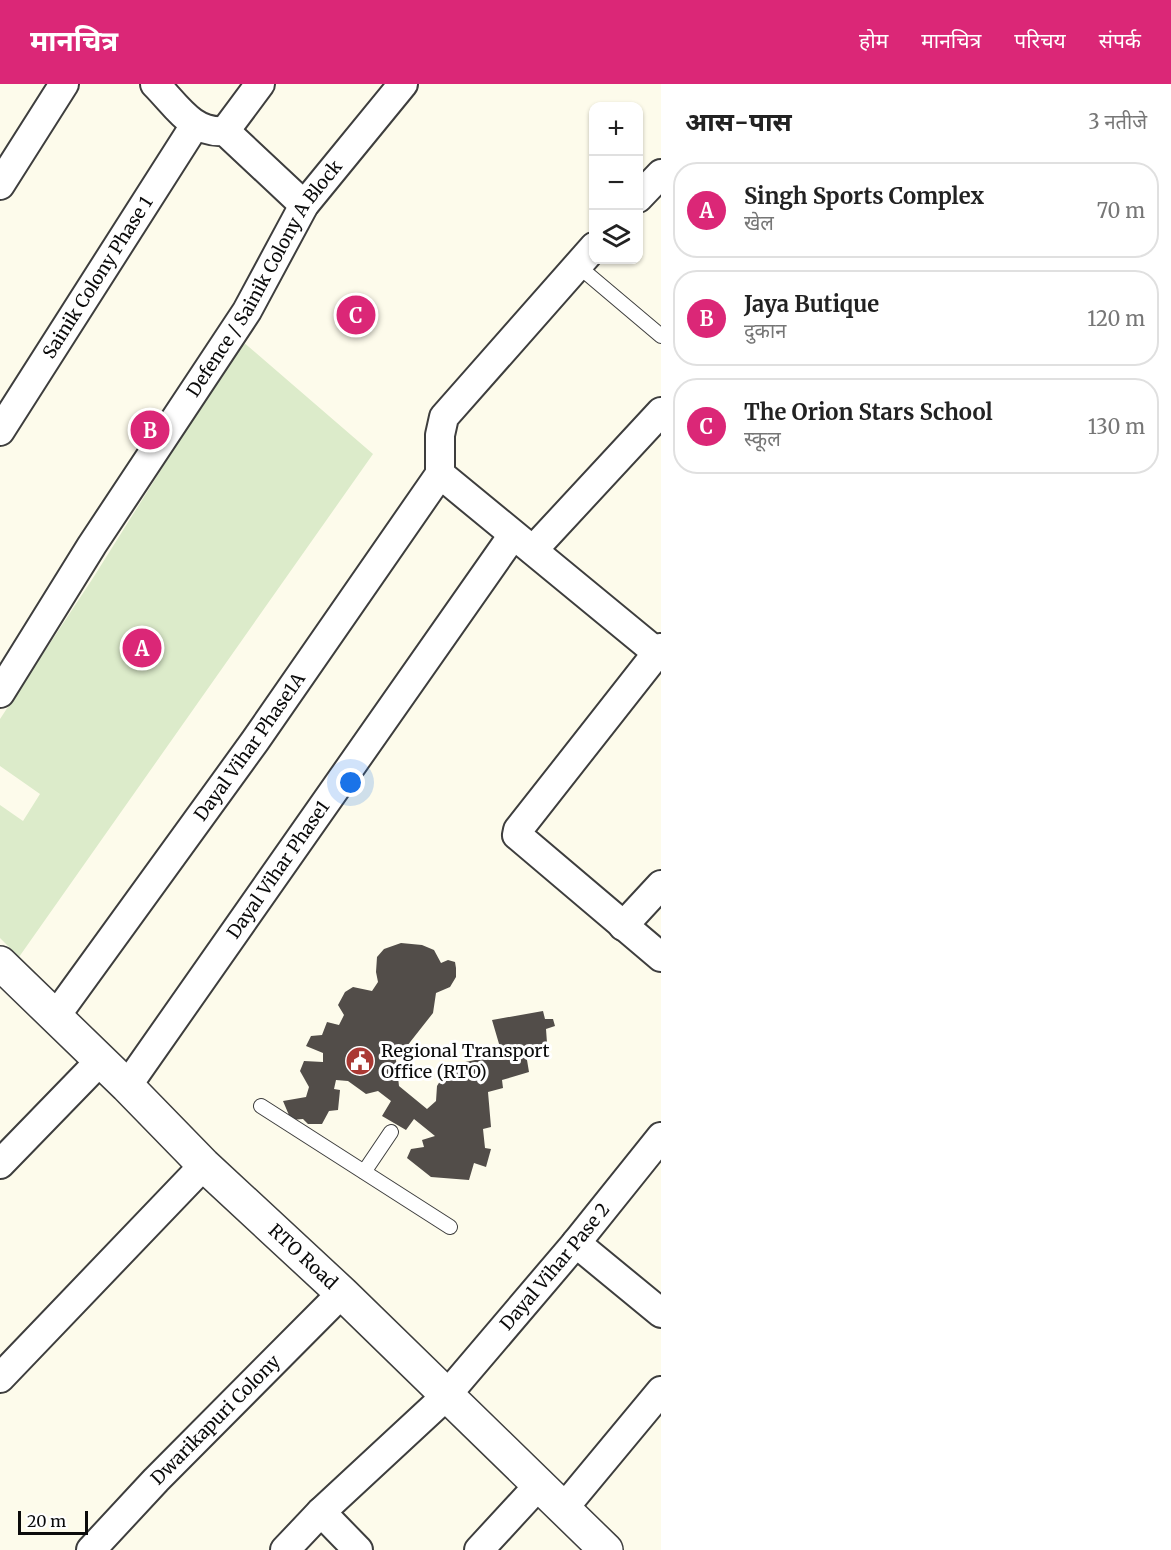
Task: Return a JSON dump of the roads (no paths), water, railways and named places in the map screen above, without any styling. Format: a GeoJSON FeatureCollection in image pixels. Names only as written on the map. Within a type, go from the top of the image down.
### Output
{"type":"FeatureCollection","features":[{"type":"Feature","properties":{"kind":"street"},"geometry":{"type":"LineString","coordinates":[[0,185],[64,84]]}},
{"type":"Feature","properties":{"kind":"street"},"geometry":{"type":"LineString","coordinates":[[225,132],[260,84]]}},
{"type":"Feature","properties":{"kind":"street","name":"Defence / Sainik Colony A Block"},"geometry":{"type":"LineString","coordinates":[[0,693],[92,545],[247,311],[304,205],[404,84]]}},
{"type":"Feature","properties":{"kind":"street"},"geometry":{"type":"LineString","coordinates":[[165,87],[195,125],[209,132],[225,132],[304,205]]}},
{"type":"Feature","properties":{"kind":"street","name":"Sainik Colony Phase 1"},"geometry":{"type":"LineString","coordinates":[[0,430],[195,125]]}},
{"type":"Feature","properties":{"kind":"street"},"geometry":{"type":"LineString","coordinates":[[643,194],[661,174]]}},
{"type":"Feature","properties":{"kind":"street"},"geometry":{"type":"LineString","coordinates":[[585,256],[444,417],[440,435],[440,474],[660,652],[518,830],[517,835],[661,957]]}},
{"type":"Feature","properties":{"kind":"street","name":"Dayal Vihar Phase1"},"geometry":{"type":"LineString","coordinates":[[127,1086],[523,543],[661,412]]}},
{"type":"Feature","properties":{"kind":"street","name":"Dayal Vihar Phase1A"},"geometry":{"type":"LineString","coordinates":[[55,1017],[255,741],[440,474]]}},
{"type":"Feature","properties":{"kind":"street"},"geometry":{"type":"LineString","coordinates":[[623,926],[661,885]]}},
{"type":"Feature","properties":{"kind":"street","name":"RTO Road"},"geometry":{"type":"LineString","coordinates":[[3,972],[100,1060],[204,1165],[342,1293],[445,1396],[606,1550]]}},
{"type":"Feature","properties":{"kind":"street"},"geometry":{"type":"LineString","coordinates":[[0,1164],[100,1060]]}},
{"type":"Feature","properties":{"kind":"street","name":"Dayal Vihar Pase 2"},"geometry":{"type":"LineString","coordinates":[[285,1550],[321,1512],[445,1396],[576,1243],[661,1137]]}},
{"type":"Feature","properties":{"kind":"street"},"geometry":{"type":"LineString","coordinates":[[0,1378],[204,1165]]}},
{"type":"Feature","properties":{"kind":"street"},"geometry":{"type":"LineString","coordinates":[[576,1243],[661,1313]]}},
{"type":"Feature","properties":{"kind":"street","name":"Dwarikapuri Colony"},"geometry":{"type":"LineString","coordinates":[[91,1550],[156,1480],[342,1293]]}},
{"type":"Feature","properties":{"kind":"street"},"geometry":{"type":"LineString","coordinates":[[563,1509],[661,1391]]}},
{"type":"Feature","properties":{"kind":"street"},"geometry":{"type":"LineString","coordinates":[[479,1550],[538,1486]]}},
{"type":"Feature","properties":{"kind":"street"},"geometry":{"type":"LineString","coordinates":[[321,1512],[358,1550]]}},
{"type":"Feature","properties":{"kind":"lane"},"geometry":{"type":"LineString","coordinates":[[585,256],[661,336]]}},
{"type":"Feature","properties":{"kind":"lane"},"geometry":{"type":"LineString","coordinates":[[261,1106],[450,1227]]}},
{"type":"Feature","properties":{"kind":"lane"},"geometry":{"type":"LineString","coordinates":[[364,1172],[391,1132]]}},
{"type":"Feature","properties":{"kind":"place","name":"The Orion Stars School"},"geometry":{"type":"Point","coordinates":[356,315]}},
{"type":"Feature","properties":{"kind":"place","name":"Jaya Butique"},"geometry":{"type":"Point","coordinates":[150,430]}},
{"type":"Feature","properties":{"kind":"place","name":"Singh Sports Complex"},"geometry":{"type":"Point","coordinates":[142,648]}},
{"type":"Feature","properties":{"kind":"place","name":"Regional Transport Office (RTO)"},"geometry":{"type":"Point","coordinates":[360,1061]}}]}
